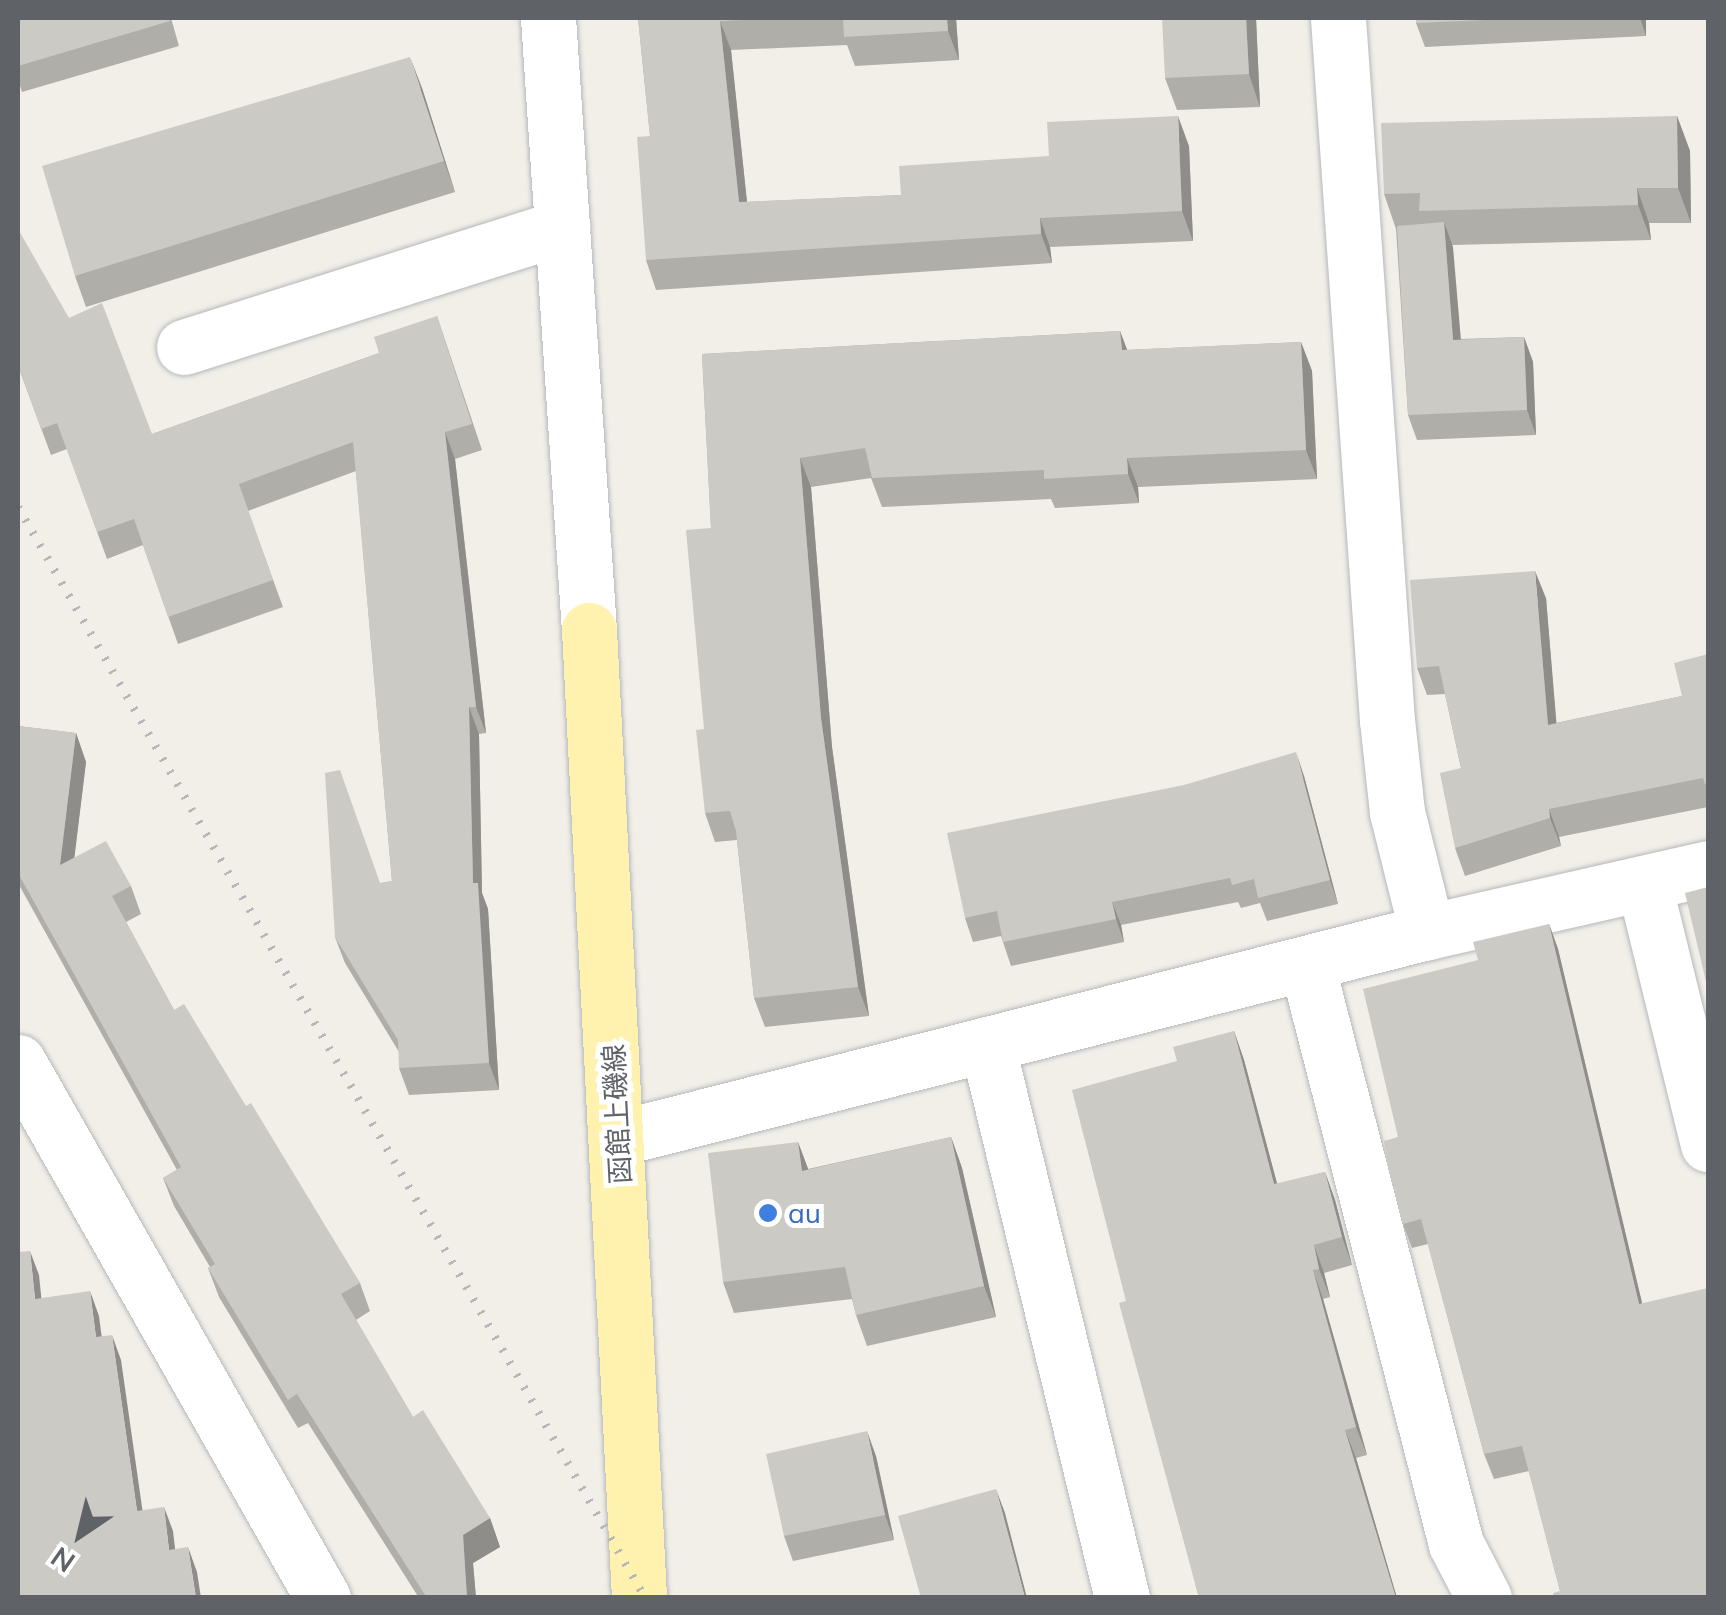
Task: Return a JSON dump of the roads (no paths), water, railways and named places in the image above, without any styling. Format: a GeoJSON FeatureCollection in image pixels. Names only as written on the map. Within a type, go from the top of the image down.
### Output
{"type":"FeatureCollection","features":[{"type":"Feature","properties":{"kind":"main road","name":"函館上磯線"},"geometry":{"type":"LineString","coordinates":[[590,630],[620,1138],[639,1598]]}},
{"type":"Feature","properties":{"kind":"street"},"geometry":{"type":"LineString","coordinates":[[548,18],[590,630]]}},
{"type":"Feature","properties":{"kind":"street"},"geometry":{"type":"LineString","coordinates":[[1338,18],[1387,720],[1397,812],[1427,932]]}},
{"type":"Feature","properties":{"kind":"street"},"geometry":{"type":"LineString","coordinates":[[184,347],[562,226]]}},
{"type":"Feature","properties":{"kind":"street"},"geometry":{"type":"LineString","coordinates":[[620,1138],[1427,932],[1708,868]]}},
{"type":"Feature","properties":{"kind":"street"},"geometry":{"type":"LineString","coordinates":[[1644,884],[1708,1144]]}},
{"type":"Feature","properties":{"kind":"street"},"geometry":{"type":"LineString","coordinates":[[1308,965],[1456,1544],[1484,1598]]}},
{"type":"Feature","properties":{"kind":"street"},"geometry":{"type":"LineString","coordinates":[[987,1044],[1122,1598]]}},
{"type":"Feature","properties":{"kind":"street"},"geometry":{"type":"LineString","coordinates":[[18,1062],[323,1598]]}},
{"type":"Feature","properties":{"kind":"railway"},"geometry":{"type":"LineString","coordinates":[[18,507],[645,1598]]}},
{"type":"Feature","properties":{"kind":"place","name":"au"},"geometry":{"type":"Point","coordinates":[768,1213]}}]}
